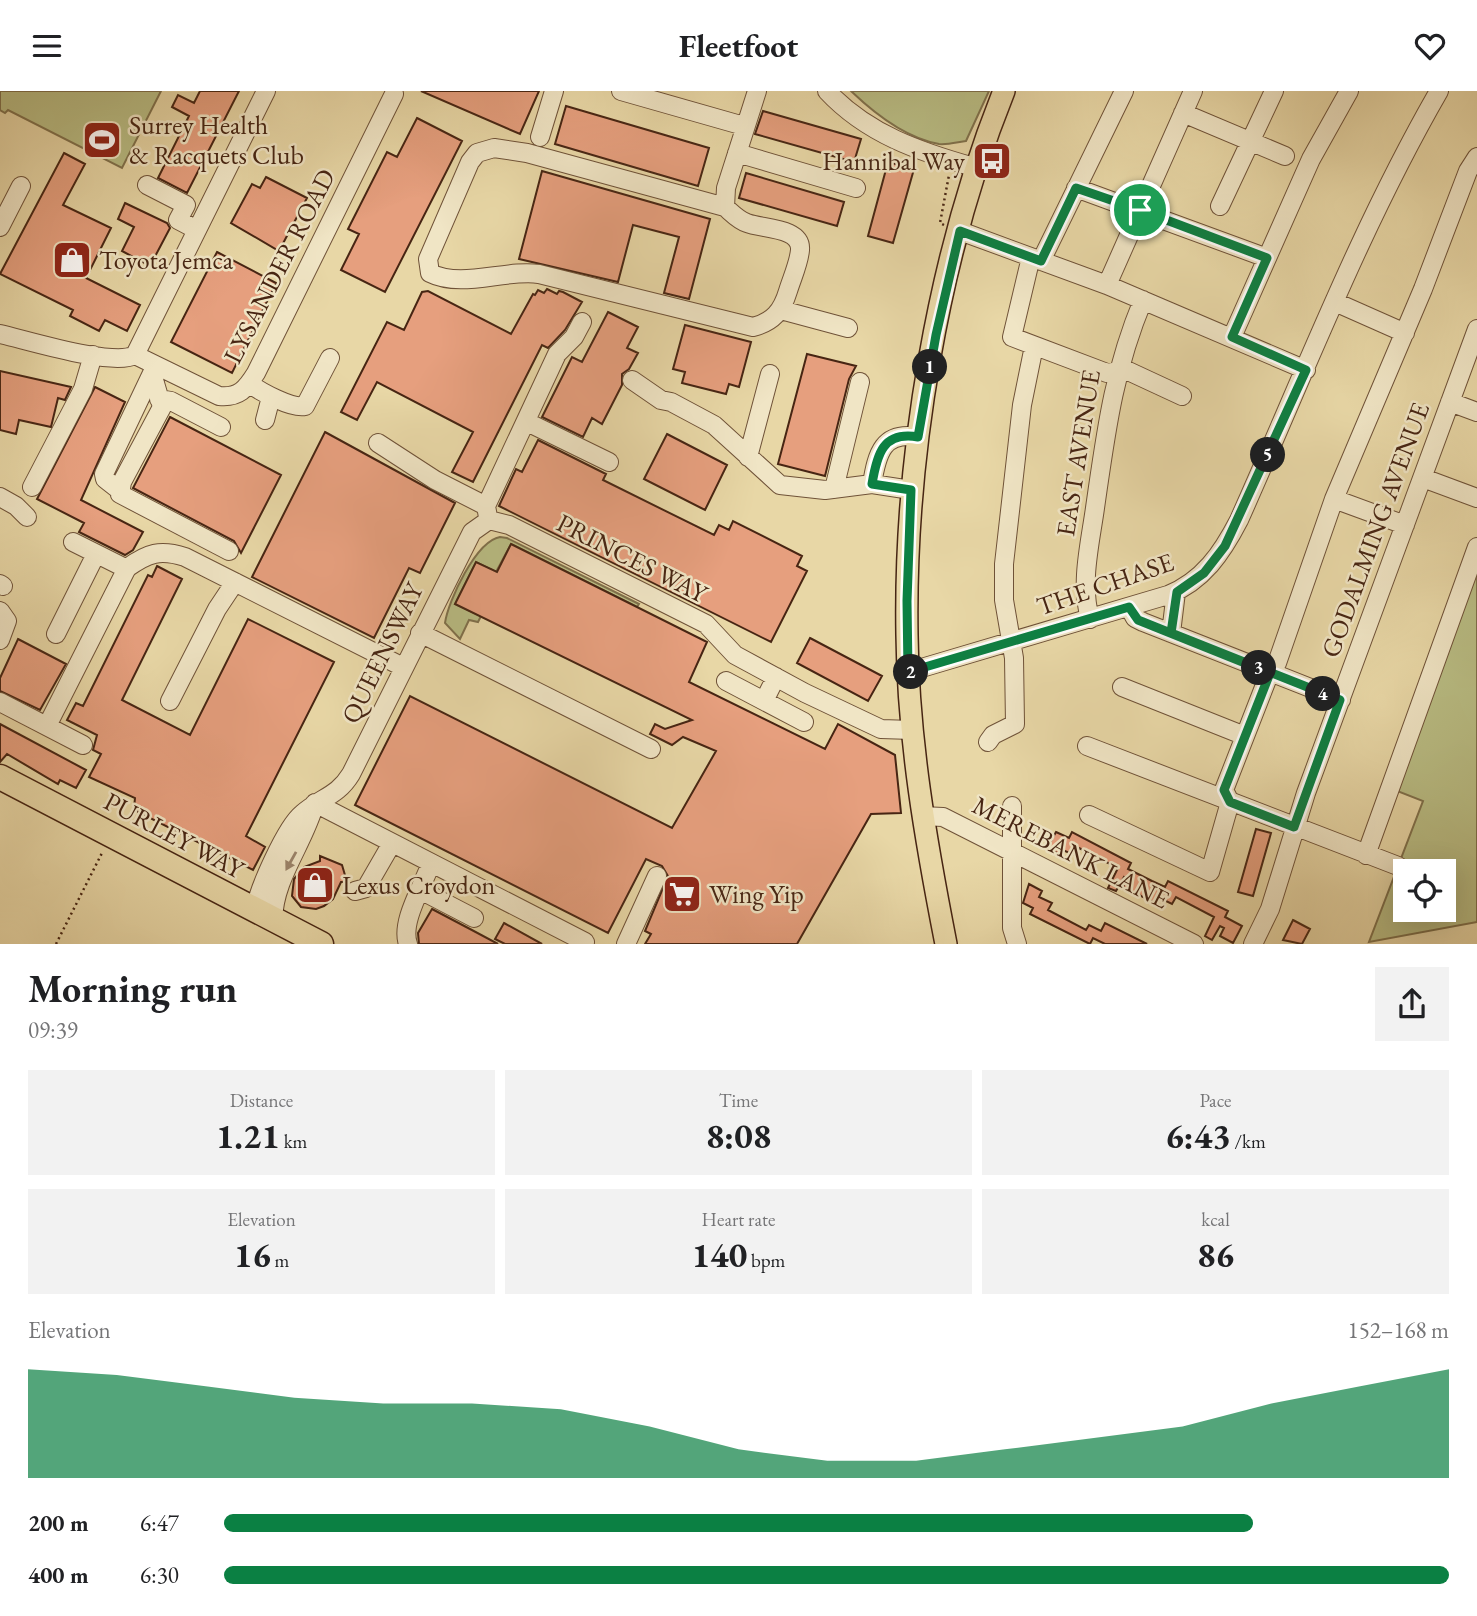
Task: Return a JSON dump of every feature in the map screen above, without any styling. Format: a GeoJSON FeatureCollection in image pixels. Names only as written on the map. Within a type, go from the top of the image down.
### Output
{"type":"FeatureCollection","features":[{"type":"Feature","properties":{"kind":"highway","name":"PURLEY WAY"},"geometry":{"type":"LineString","coordinates":[[0,777],[321,944]]}},
{"type":"Feature","properties":{"kind":"main road"},"geometry":{"type":"LineString","coordinates":[[946,944],[922,816],[912,730],[907,589],[911,490],[936,335],[974,167],[1004,91]]}},
{"type":"Feature","properties":{"kind":"street"},"geometry":{"type":"LineString","coordinates":[[0,334],[93,355],[124,359],[135,355],[266,91]]}},
{"type":"Feature","properties":{"kind":"street"},"geometry":{"type":"LineString","coordinates":[[540,137],[554,91]]}},
{"type":"Feature","properties":{"kind":"street"},"geometry":{"type":"LineString","coordinates":[[621,91],[744,126]]}},
{"type":"Feature","properties":{"kind":"street"},"geometry":{"type":"LineString","coordinates":[[725,207],[726,188],[757,91]]}},
{"type":"Feature","properties":{"kind":"street"},"geometry":{"type":"LineString","coordinates":[[827,91],[839,104],[895,142],[974,167]]}},
{"type":"Feature","properties":{"kind":"street"},"geometry":{"type":"LineString","coordinates":[[1124,91],[1076,188],[1036,259],[1012,334],[1016,339],[1107,373],[1126,370],[1182,396]]}},
{"type":"Feature","properties":{"kind":"street"},"geometry":{"type":"LineString","coordinates":[[1107,285],[1193,91]]}},
{"type":"Feature","properties":{"kind":"street"},"geometry":{"type":"LineString","coordinates":[[1220,206],[1274,91]]}},
{"type":"Feature","properties":{"kind":"street"},"geometry":{"type":"LineString","coordinates":[[1232,337],[1311,159],[1349,91]]}},
{"type":"Feature","properties":{"kind":"street","name":"THE CHASE"},"geometry":{"type":"LineString","coordinates":[[908,672],[1177,592],[1204,573],[1225,546],[1410,142],[1439,91]]}},
{"type":"Feature","properties":{"kind":"street","name":"LYSANDER ROAD"},"geometry":{"type":"LineString","coordinates":[[135,355],[154,369],[219,396],[231,397],[242,393],[250,384],[394,94]]}},
{"type":"Feature","properties":{"kind":"street"},"geometry":{"type":"LineString","coordinates":[[1183,113],[1285,156]]}},
{"type":"Feature","properties":{"kind":"street"},"geometry":{"type":"LineString","coordinates":[[485,150],[527,153],[725,207],[745,223],[790,234],[797,239],[800,248],[781,310],[775,318],[753,327],[523,271],[444,278],[430,273],[427,267],[428,259],[470,162],[477,153],[485,150]]}},
{"type":"Feature","properties":{"kind":"street"},"geometry":{"type":"LineString","coordinates":[[737,153],[856,188]]}},
{"type":"Feature","properties":{"kind":"street"},"geometry":{"type":"LineString","coordinates":[[1088,815],[1210,871],[1230,802],[1224,790],[1270,673],[1277,663],[1335,499],[1405,333],[1468,171],[1477,157]]}},
{"type":"Feature","properties":{"kind":"street"},"geometry":{"type":"LineString","coordinates":[[147,185],[186,205],[178,220],[197,230]]}},
{"type":"Feature","properties":{"kind":"street"},"geometry":{"type":"LineString","coordinates":[[0,227],[21,186]]}},
{"type":"Feature","properties":{"kind":"street"},"geometry":{"type":"LineString","coordinates":[[1076,188],[1267,258]]}},
{"type":"Feature","properties":{"kind":"street"},"geometry":{"type":"LineString","coordinates":[[960,231],[1107,285],[1306,370]]}},
{"type":"Feature","properties":{"kind":"street","name":"EAST AVENUE"},"geometry":{"type":"LineString","coordinates":[[1090,619],[1086,570],[1116,372],[1143,300]]}},
{"type":"Feature","properties":{"kind":"street"},"geometry":{"type":"LineString","coordinates":[[1335,302],[1405,333]]}},
{"type":"Feature","properties":{"kind":"street"},"geometry":{"type":"LineString","coordinates":[[781,310],[848,328]]}},
{"type":"Feature","properties":{"kind":"street","name":"QUEENSWAY"},"geometry":{"type":"LineString","coordinates":[[315,803],[337,793],[351,774],[472,532],[487,513],[527,422],[528,411],[557,354],[574,337],[582,322]]}},
{"type":"Feature","properties":{"kind":"street","name":"GODALMING AVENUE"},"geometry":{"type":"LineString","coordinates":[[1252,944],[1270,909],[1294,827],[1476,336]]}},
{"type":"Feature","properties":{"kind":"street"},"geometry":{"type":"LineString","coordinates":[[988,742],[993,735],[1015,724],[1012,643],[1004,600],[1004,563],[1020,415],[1034,346]]}},
{"type":"Feature","properties":{"kind":"street"},"geometry":{"type":"LineString","coordinates":[[32,487],[83,389],[93,355]]}},
{"type":"Feature","properties":{"kind":"street"},"geometry":{"type":"LineString","coordinates":[[250,384],[271,397],[299,408],[305,406],[330,358]]}},
{"type":"Feature","properties":{"kind":"street"},"geometry":{"type":"LineString","coordinates":[[119,490],[162,407],[154,369]]}},
{"type":"Feature","properties":{"kind":"street"},"geometry":{"type":"LineString","coordinates":[[154,369],[104,474],[105,479],[119,490],[123,497],[229,551]]}},
{"type":"Feature","properties":{"kind":"street"},"geometry":{"type":"LineString","coordinates":[[748,457],[770,374]]}},
{"type":"Feature","properties":{"kind":"street"},"geometry":{"type":"LineString","coordinates":[[632,380],[660,400],[671,402],[714,425],[780,485],[799,489],[834,489],[872,484],[911,490]]}},
{"type":"Feature","properties":{"kind":"street"},"geometry":{"type":"LineString","coordinates":[[834,489],[860,382]]}},
{"type":"Feature","properties":{"kind":"street"},"geometry":{"type":"LineString","coordinates":[[265,420],[271,397]]}},
{"type":"Feature","properties":{"kind":"street"},"geometry":{"type":"LineString","coordinates":[[159,399],[171,401],[220,427]]}},
{"type":"Feature","properties":{"kind":"street"},"geometry":{"type":"LineString","coordinates":[[1450,402],[1477,412]]}},
{"type":"Feature","properties":{"kind":"street"},"geometry":{"type":"LineString","coordinates":[[527,422],[609,462]]}},
{"type":"Feature","properties":{"kind":"street"},"geometry":{"type":"LineString","coordinates":[[872,484],[885,444],[899,435],[918,437]]}},
{"type":"Feature","properties":{"kind":"street","name":"PRINCES WAY"},"geometry":{"type":"LineString","coordinates":[[378,443],[487,513],[706,624],[741,659],[881,729],[912,730]]}},
{"type":"Feature","properties":{"kind":"street"},"geometry":{"type":"LineString","coordinates":[[1423,478],[1477,498]]}},
{"type":"Feature","properties":{"kind":"street"},"geometry":{"type":"LineString","coordinates":[[0,497],[27,517]]}},
{"type":"Feature","properties":{"kind":"street"},"geometry":{"type":"LineString","coordinates":[[1335,499],[1405,525]]}},
{"type":"Feature","properties":{"kind":"street"},"geometry":{"type":"LineString","coordinates":[[73,543],[127,569]]}},
{"type":"Feature","properties":{"kind":"street"},"geometry":{"type":"LineString","coordinates":[[1366,855],[1477,547]]}},
{"type":"Feature","properties":{"kind":"street"},"geometry":{"type":"LineString","coordinates":[[47,726],[127,569],[146,555],[166,551],[185,557],[403,667]]}},
{"type":"Feature","properties":{"kind":"street"},"geometry":{"type":"LineString","coordinates":[[56,634],[96,554]]}},
{"type":"Feature","properties":{"kind":"street"},"geometry":{"type":"LineString","coordinates":[[170,701],[217,610],[235,582]]}},
{"type":"Feature","properties":{"kind":"street"},"geometry":{"type":"LineString","coordinates":[[1171,633],[1177,592]]}},
{"type":"Feature","properties":{"kind":"street"},"geometry":{"type":"LineString","coordinates":[[1129,607],[1138,620],[1340,700]]}},
{"type":"Feature","properties":{"kind":"street"},"geometry":{"type":"LineString","coordinates":[[0,611],[7,621],[0,640]]}},
{"type":"Feature","properties":{"kind":"street"},"geometry":{"type":"LineString","coordinates":[[420,632],[651,749]]}},
{"type":"Feature","properties":{"kind":"street"},"geometry":{"type":"LineString","coordinates":[[764,701],[776,677]]}},
{"type":"Feature","properties":{"kind":"street"},"geometry":{"type":"LineString","coordinates":[[726,681],[804,722]]}},
{"type":"Feature","properties":{"kind":"street"},"geometry":{"type":"LineString","coordinates":[[1122,687],[1245,736]]}},
{"type":"Feature","properties":{"kind":"street"},"geometry":{"type":"LineString","coordinates":[[0,702],[83,745]]}},
{"type":"Feature","properties":{"kind":"street"},"geometry":{"type":"LineString","coordinates":[[1087,746],[1393,864]]}},
{"type":"Feature","properties":{"kind":"street"},"geometry":{"type":"LineString","coordinates":[[264,915],[308,829],[315,803],[585,942]]}},
{"type":"Feature","properties":{"kind":"street"},"geometry":{"type":"LineString","coordinates":[[1012,806],[1012,928],[1017,944]]}},
{"type":"Feature","properties":{"kind":"street","name":"MEREBANK LANE"},"geometry":{"type":"LineString","coordinates":[[922,816],[943,817],[1194,944]]}},
{"type":"Feature","properties":{"kind":"street"},"geometry":{"type":"LineString","coordinates":[[355,891],[366,888],[392,843]]}},
{"type":"Feature","properties":{"kind":"street"},"geometry":{"type":"LineString","coordinates":[[408,944],[405,936],[408,922],[431,863]]}},
{"type":"Feature","properties":{"kind":"street"},"geometry":{"type":"LineString","coordinates":[[626,944],[657,876]]}},
{"type":"Feature","properties":{"kind":"street"},"geometry":{"type":"LineString","coordinates":[[422,891],[474,918]]}},
{"type":"Feature","properties":{"kind":"path"},"geometry":{"type":"LineString","coordinates":[[952,160],[940,223],[960,231]]}},
{"type":"Feature","properties":{"kind":"path"},"geometry":{"type":"LineString","coordinates":[[56,944],[112,835]]}},
{"type":"Feature","properties":{"kind":"green space","name":"Surrey Health & Racquets Club"},"geometry":{"type":"Polygon","coordinates":[[[0,91],[161,91],[122,168],[8,110],[5,113],[0,110],[0,91]]]}},
{"type":"Feature","properties":{"kind":"green space"},"geometry":{"type":"Polygon","coordinates":[[[851,91],[989,91],[966,141],[942,144],[926,141],[903,131],[880,116],[851,91]]]}},
{"type":"Feature","properties":{"kind":"green space"},"geometry":{"type":"Polygon","coordinates":[[[500,537],[507,538],[639,604],[637,607],[511,544],[496,572],[476,562],[455,604],[481,616],[478,622],[469,620],[460,639],[445,623],[451,601],[473,560],[491,541],[500,537]]]}},
{"type":"Feature","properties":{"kind":"green space"},"geometry":{"type":"Polygon","coordinates":[[[1477,547],[1477,922],[1369,942],[1393,879],[1393,922],[1456,922],[1456,859],[1401,859],[1423,801],[1392,789],[1477,547]]]}},
{"type":"Feature","properties":{"kind":"building"},"geometry":{"type":"Polygon","coordinates":[[[200,91],[239,91],[187,193],[158,178],[189,116],[172,107],[178,95],[194,103],[200,91]]]}},
{"type":"Feature","properties":{"kind":"building"},"geometry":{"type":"Polygon","coordinates":[[[421,91],[539,91],[520,134],[421,91]]]}},
{"type":"Feature","properties":{"kind":"building"},"geometry":{"type":"Polygon","coordinates":[[[566,106],[709,148],[698,186],[555,144],[566,106]]]}},
{"type":"Feature","properties":{"kind":"building"},"geometry":{"type":"Polygon","coordinates":[[[763,111],[861,139],[854,162],[755,134],[763,111]]]}},
{"type":"Feature","properties":{"kind":"building"},"geometry":{"type":"Polygon","coordinates":[[[417,118],[462,141],[385,292],[341,270],[359,234],[348,229],[387,152],[397,157],[417,118]]]}},
{"type":"Feature","properties":{"kind":"building"},"geometry":{"type":"Polygon","coordinates":[[[64,153],[85,164],[63,205],[111,228],[86,278],[140,305],[127,331],[105,320],[99,331],[70,316],[73,310],[0,274],[64,153]]]}},
{"type":"Feature","properties":{"kind":"building"},"geometry":{"type":"Polygon","coordinates":[[[888,162],[914,169],[893,243],[868,236],[888,162]]]}},
{"type":"Feature","properties":{"kind":"building"},"geometry":{"type":"Polygon","coordinates":[[[542,171],[710,219],[689,299],[664,293],[679,237],[633,225],[618,282],[519,259],[542,171]]]}},
{"type":"Feature","properties":{"kind":"building"},"geometry":{"type":"Polygon","coordinates":[[[746,173],[844,202],[837,226],[739,198],[746,173]]]}},
{"type":"Feature","properties":{"kind":"building"},"geometry":{"type":"Polygon","coordinates":[[[266,177],[307,198],[279,251],[231,223],[252,184],[260,188],[266,177]]]}},
{"type":"Feature","properties":{"kind":"building"},"geometry":{"type":"Polygon","coordinates":[[[125,203],[167,223],[170,228],[150,266],[122,251],[134,227],[118,219],[125,203]]]}},
{"type":"Feature","properties":{"kind":"building"},"geometry":{"type":"Polygon","coordinates":[[[217,252],[276,283],[232,373],[171,342],[217,252]]]}},
{"type":"Feature","properties":{"kind":"building"},"geometry":{"type":"Polygon","coordinates":[[[547,289],[557,294],[559,291],[563,292],[582,302],[565,330],[548,348],[542,345],[473,482],[452,472],[473,432],[377,382],[357,420],[341,412],[387,322],[404,330],[422,292],[428,291],[511,334],[533,294],[538,290],[544,293],[547,289]]]}},
{"type":"Feature","properties":{"kind":"building"},"geometry":{"type":"Polygon","coordinates":[[[608,312],[638,327],[627,348],[638,353],[629,369],[622,374],[622,385],[602,424],[592,418],[583,437],[542,417],[572,357],[582,362],[608,312]]]}},
{"type":"Feature","properties":{"kind":"building"},"geometry":{"type":"Polygon","coordinates":[[[685,325],[751,342],[739,387],[729,384],[726,394],[682,383],[685,372],[673,369],[685,325]]]}},
{"type":"Feature","properties":{"kind":"building"},"geometry":{"type":"Polygon","coordinates":[[[807,354],[856,366],[849,379],[825,476],[778,464],[807,354]]]}},
{"type":"Feature","properties":{"kind":"building"},"geometry":{"type":"Polygon","coordinates":[[[0,371],[71,387],[65,400],[58,398],[51,427],[19,420],[16,434],[0,430],[0,371]]]}},
{"type":"Feature","properties":{"kind":"building"},"geometry":{"type":"Polygon","coordinates":[[[95,387],[125,402],[81,500],[143,532],[133,550],[125,555],[79,532],[84,523],[37,499],[95,387]]]}},
{"type":"Feature","properties":{"kind":"building"},"geometry":{"type":"Polygon","coordinates":[[[170,417],[281,475],[241,553],[234,541],[133,488],[170,417]]]}},
{"type":"Feature","properties":{"kind":"building"},"geometry":{"type":"Polygon","coordinates":[[[325,432],[455,503],[420,573],[409,568],[374,638],[252,577],[325,432]]]}},
{"type":"Feature","properties":{"kind":"building"},"geometry":{"type":"Polygon","coordinates":[[[667,434],[727,465],[705,510],[644,479],[667,434]]]}},
{"type":"Feature","properties":{"kind":"building"},"geometry":{"type":"Polygon","coordinates":[[[538,440],[606,474],[603,480],[714,535],[719,525],[729,530],[733,521],[802,556],[797,566],[807,571],[771,642],[499,506],[516,469],[522,472],[538,440]]]}},
{"type":"Feature","properties":{"kind":"building"},"geometry":{"type":"Polygon","coordinates":[[[511,544],[707,642],[689,682],[825,749],[838,724],[895,755],[901,813],[871,814],[797,944],[645,944],[651,934],[645,931],[668,876],[662,866],[646,859],[608,933],[355,805],[410,696],[672,828],[716,751],[683,737],[672,745],[650,734],[655,724],[665,729],[692,720],[455,604],[476,562],[497,572],[511,544]]]}},
{"type":"Feature","properties":{"kind":"building"},"geometry":{"type":"Polygon","coordinates":[[[157,566],[182,579],[122,700],[190,735],[248,619],[334,662],[246,836],[265,847],[253,870],[138,812],[134,808],[135,798],[89,777],[101,754],[93,750],[97,735],[67,720],[76,703],[83,706],[148,575],[152,577],[157,566]]]}},
{"type":"Feature","properties":{"kind":"building"},"geometry":{"type":"Polygon","coordinates":[[[810,638],[882,676],[868,701],[797,663],[810,638]]]}},
{"type":"Feature","properties":{"kind":"building"},"geometry":{"type":"Polygon","coordinates":[[[18,639],[66,664],[40,710],[0,691],[0,678],[18,639]]]}},
{"type":"Feature","properties":{"kind":"building"},"geometry":{"type":"Polygon","coordinates":[[[0,724],[86,770],[76,788],[60,780],[58,784],[7,754],[0,762],[0,724]]]}},
{"type":"Feature","properties":{"kind":"building"},"geometry":{"type":"Polygon","coordinates":[[[1256,829],[1271,833],[1253,896],[1238,892],[1256,829]]]}},
{"type":"Feature","properties":{"kind":"building"},"geometry":{"type":"Polygon","coordinates":[[[1056,832],[1069,838],[1072,832],[1131,863],[1128,869],[1165,887],[1168,881],[1228,911],[1225,917],[1242,926],[1233,943],[1220,936],[1224,928],[1220,926],[1212,940],[1205,936],[1214,917],[1176,897],[1172,904],[1160,898],[1157,904],[1123,887],[1127,879],[1124,877],[1116,891],[1108,888],[1118,868],[1079,848],[1076,856],[1063,850],[1061,855],[1047,848],[1056,832]]]}},
{"type":"Feature","properties":{"kind":"building","name":"Lexus Croydon"},"geometry":{"type":"Polygon","coordinates":[[[320,856],[342,865],[347,882],[341,882],[333,899],[324,906],[316,909],[301,907],[292,896],[294,879],[304,867],[320,861],[320,856]]]}},
{"type":"Feature","properties":{"kind":"building"},"geometry":{"type":"Polygon","coordinates":[[[1029,884],[1042,891],[1039,897],[1052,903],[1048,910],[1086,930],[1089,925],[1101,931],[1105,923],[1147,944],[1105,944],[1093,938],[1090,944],[1030,914],[1033,908],[1023,903],[1029,884]]]}},
{"type":"Feature","properties":{"kind":"building"},"geometry":{"type":"Polygon","coordinates":[[[432,909],[498,944],[419,944],[418,933],[432,909]]]}},
{"type":"Feature","properties":{"kind":"building"},"geometry":{"type":"Polygon","coordinates":[[[1293,920],[1310,929],[1302,944],[1283,940],[1293,920]]]}},
{"type":"Feature","properties":{"kind":"building"},"geometry":{"type":"Polygon","coordinates":[[[504,923],[542,944],[505,944],[495,939],[504,923]]]}},
{"type":"Feature","properties":{"kind":"place","name":"Surrey Health & Racquets Club"},"geometry":{"type":"Point","coordinates":[102,140]}},
{"type":"Feature","properties":{"kind":"place","name":"Hannibal Way"},"geometry":{"type":"Point","coordinates":[992,161]}},
{"type":"Feature","properties":{"kind":"place","name":"Toyota Jemca"},"geometry":{"type":"Point","coordinates":[72,260]}},
{"type":"Feature","properties":{"kind":"place","name":"Lexus Croydon"},"geometry":{"type":"Point","coordinates":[315,885]}},
{"type":"Feature","properties":{"kind":"place","name":"Wing Yip"},"geometry":{"type":"Point","coordinates":[682,894]}},
{"type":"Feature","properties":{"kind":"route"},"geometry":{"type":"LineString","coordinates":[[1076,188],[1140,210],[1267,258],[1232,337],[1306,370],[1225,546],[1204,573],[1177,592],[1178,601],[1171,633],[1340,700],[1294,827],[1230,802],[1224,790],[1270,673],[1138,620],[1129,607],[908,672],[906,636],[911,490],[872,484],[885,444],[899,435],[918,437],[936,335],[960,231],[1041,261],[1076,188]]}}]}
